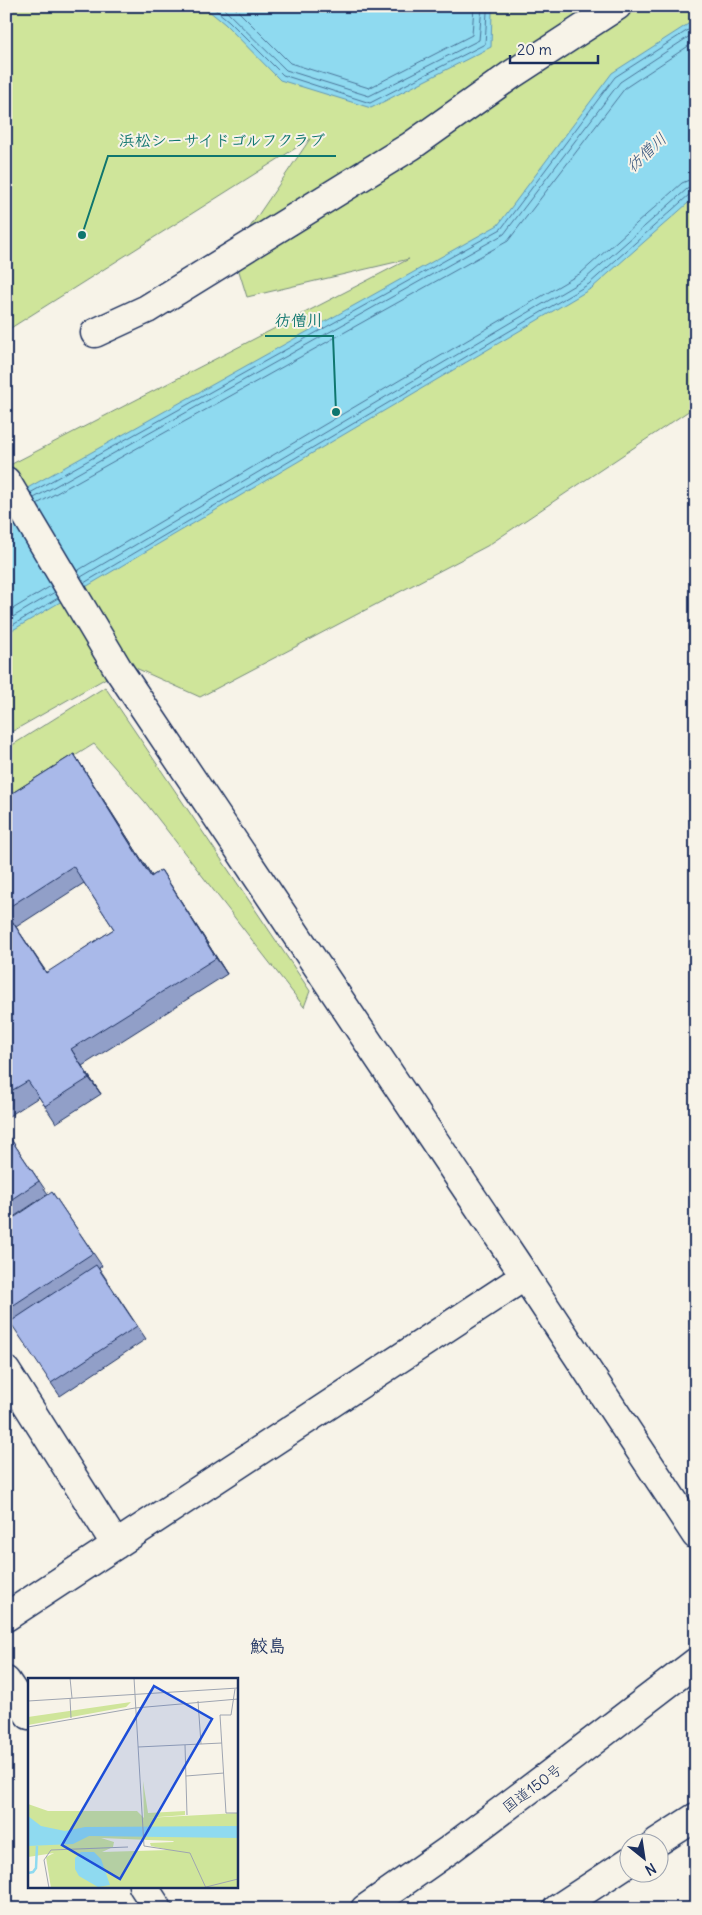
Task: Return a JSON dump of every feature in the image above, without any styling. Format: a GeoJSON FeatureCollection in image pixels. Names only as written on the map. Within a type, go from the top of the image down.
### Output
{"type":"FeatureCollection","features":[{"type":"Feature","properties":{"kind":"main road"},"geometry":{"type":"LineString","coordinates":[[95,333],[147,309],[411,146],[511,75],[617,6]]}},
{"type":"Feature","properties":{"kind":"main road"},"geometry":{"type":"LineString","coordinates":[[6,480],[118,669],[525,1276],[696,1535]]}},
{"type":"Feature","properties":{"kind":"main road"},"geometry":{"type":"LineString","coordinates":[[6,1617],[525,1276]]}},
{"type":"Feature","properties":{"kind":"main road"},"geometry":{"type":"LineString","coordinates":[[6,1371],[116,1545]]}},
{"type":"Feature","properties":{"kind":"main road","name":"国道150号"},"geometry":{"type":"LineString","coordinates":[[365,1909],[449,1850],[696,1662]]}},
{"type":"Feature","properties":{"kind":"main road"},"geometry":{"type":"LineString","coordinates":[[6,1682],[28,1714]]}},
{"type":"Feature","properties":{"kind":"main road"},"geometry":{"type":"LineString","coordinates":[[670,1834],[696,1817]]}},
{"type":"Feature","properties":{"kind":"main road"},"geometry":{"type":"LineString","coordinates":[[557,1909],[620,1868]]}},
{"type":"Feature","properties":{"kind":"main road"},"geometry":{"type":"LineString","coordinates":[[144,1888],[158,1909]]}},
{"type":"Feature","properties":{"kind":"green space"},"geometry":{"type":"Polygon","coordinates":[[[6,6],[696,6],[696,406],[487,546],[200,697],[129,665],[6,735],[6,467],[409,259],[247,297],[233,252],[310,139],[6,331],[6,6]]]}},
{"type":"Feature","properties":{"kind":"green space"},"geometry":{"type":"Polygon","coordinates":[[[105,687],[310,991],[304,1007],[145,802],[94,744],[6,799],[6,749],[105,687]]]}},
{"type":"Feature","properties":{"kind":"water"},"geometry":{"type":"Polygon","coordinates":[[[203,6],[495,6],[492,12],[491,47],[371,108],[280,80],[225,24],[203,6]]]}},
{"type":"Feature","properties":{"kind":"water"},"geometry":{"type":"Polygon","coordinates":[[[696,19],[696,196],[592,288],[6,634],[6,500],[498,225],[612,73],[696,19]]]}},
{"type":"Feature","properties":{"kind":"building"},"geometry":{"type":"Polygon","coordinates":[[[74,754],[151,877],[161,870],[216,958],[71,1049],[89,1078],[45,1106],[28,1081],[6,1094],[6,912],[46,973],[114,929],[73,866],[6,909],[6,797],[74,754]]]}},
{"type":"Feature","properties":{"kind":"building"},"geometry":{"type":"Polygon","coordinates":[[[6,1132],[39,1181],[6,1203],[6,1132]]]}},
{"type":"Feature","properties":{"kind":"building"},"geometry":{"type":"Polygon","coordinates":[[[52,1192],[93,1253],[6,1310],[6,1223],[52,1192]]]}},
{"type":"Feature","properties":{"kind":"building"},"geometry":{"type":"Polygon","coordinates":[[[96,1265],[137,1326],[51,1383],[10,1322],[96,1265]]]}},
{"type":"Feature","properties":{"kind":"place","name":"浜松シーサイドゴルフクラブ"},"geometry":{"type":"Point","coordinates":[82,235]}},
{"type":"Feature","properties":{"kind":"place","name":"彷僧川"},"geometry":{"type":"Point","coordinates":[336,412]}},
{"type":"Feature","properties":{"kind":"district","name":"鮫島"},"geometry":{"type":"Point","coordinates":[268,1645]}}]}
